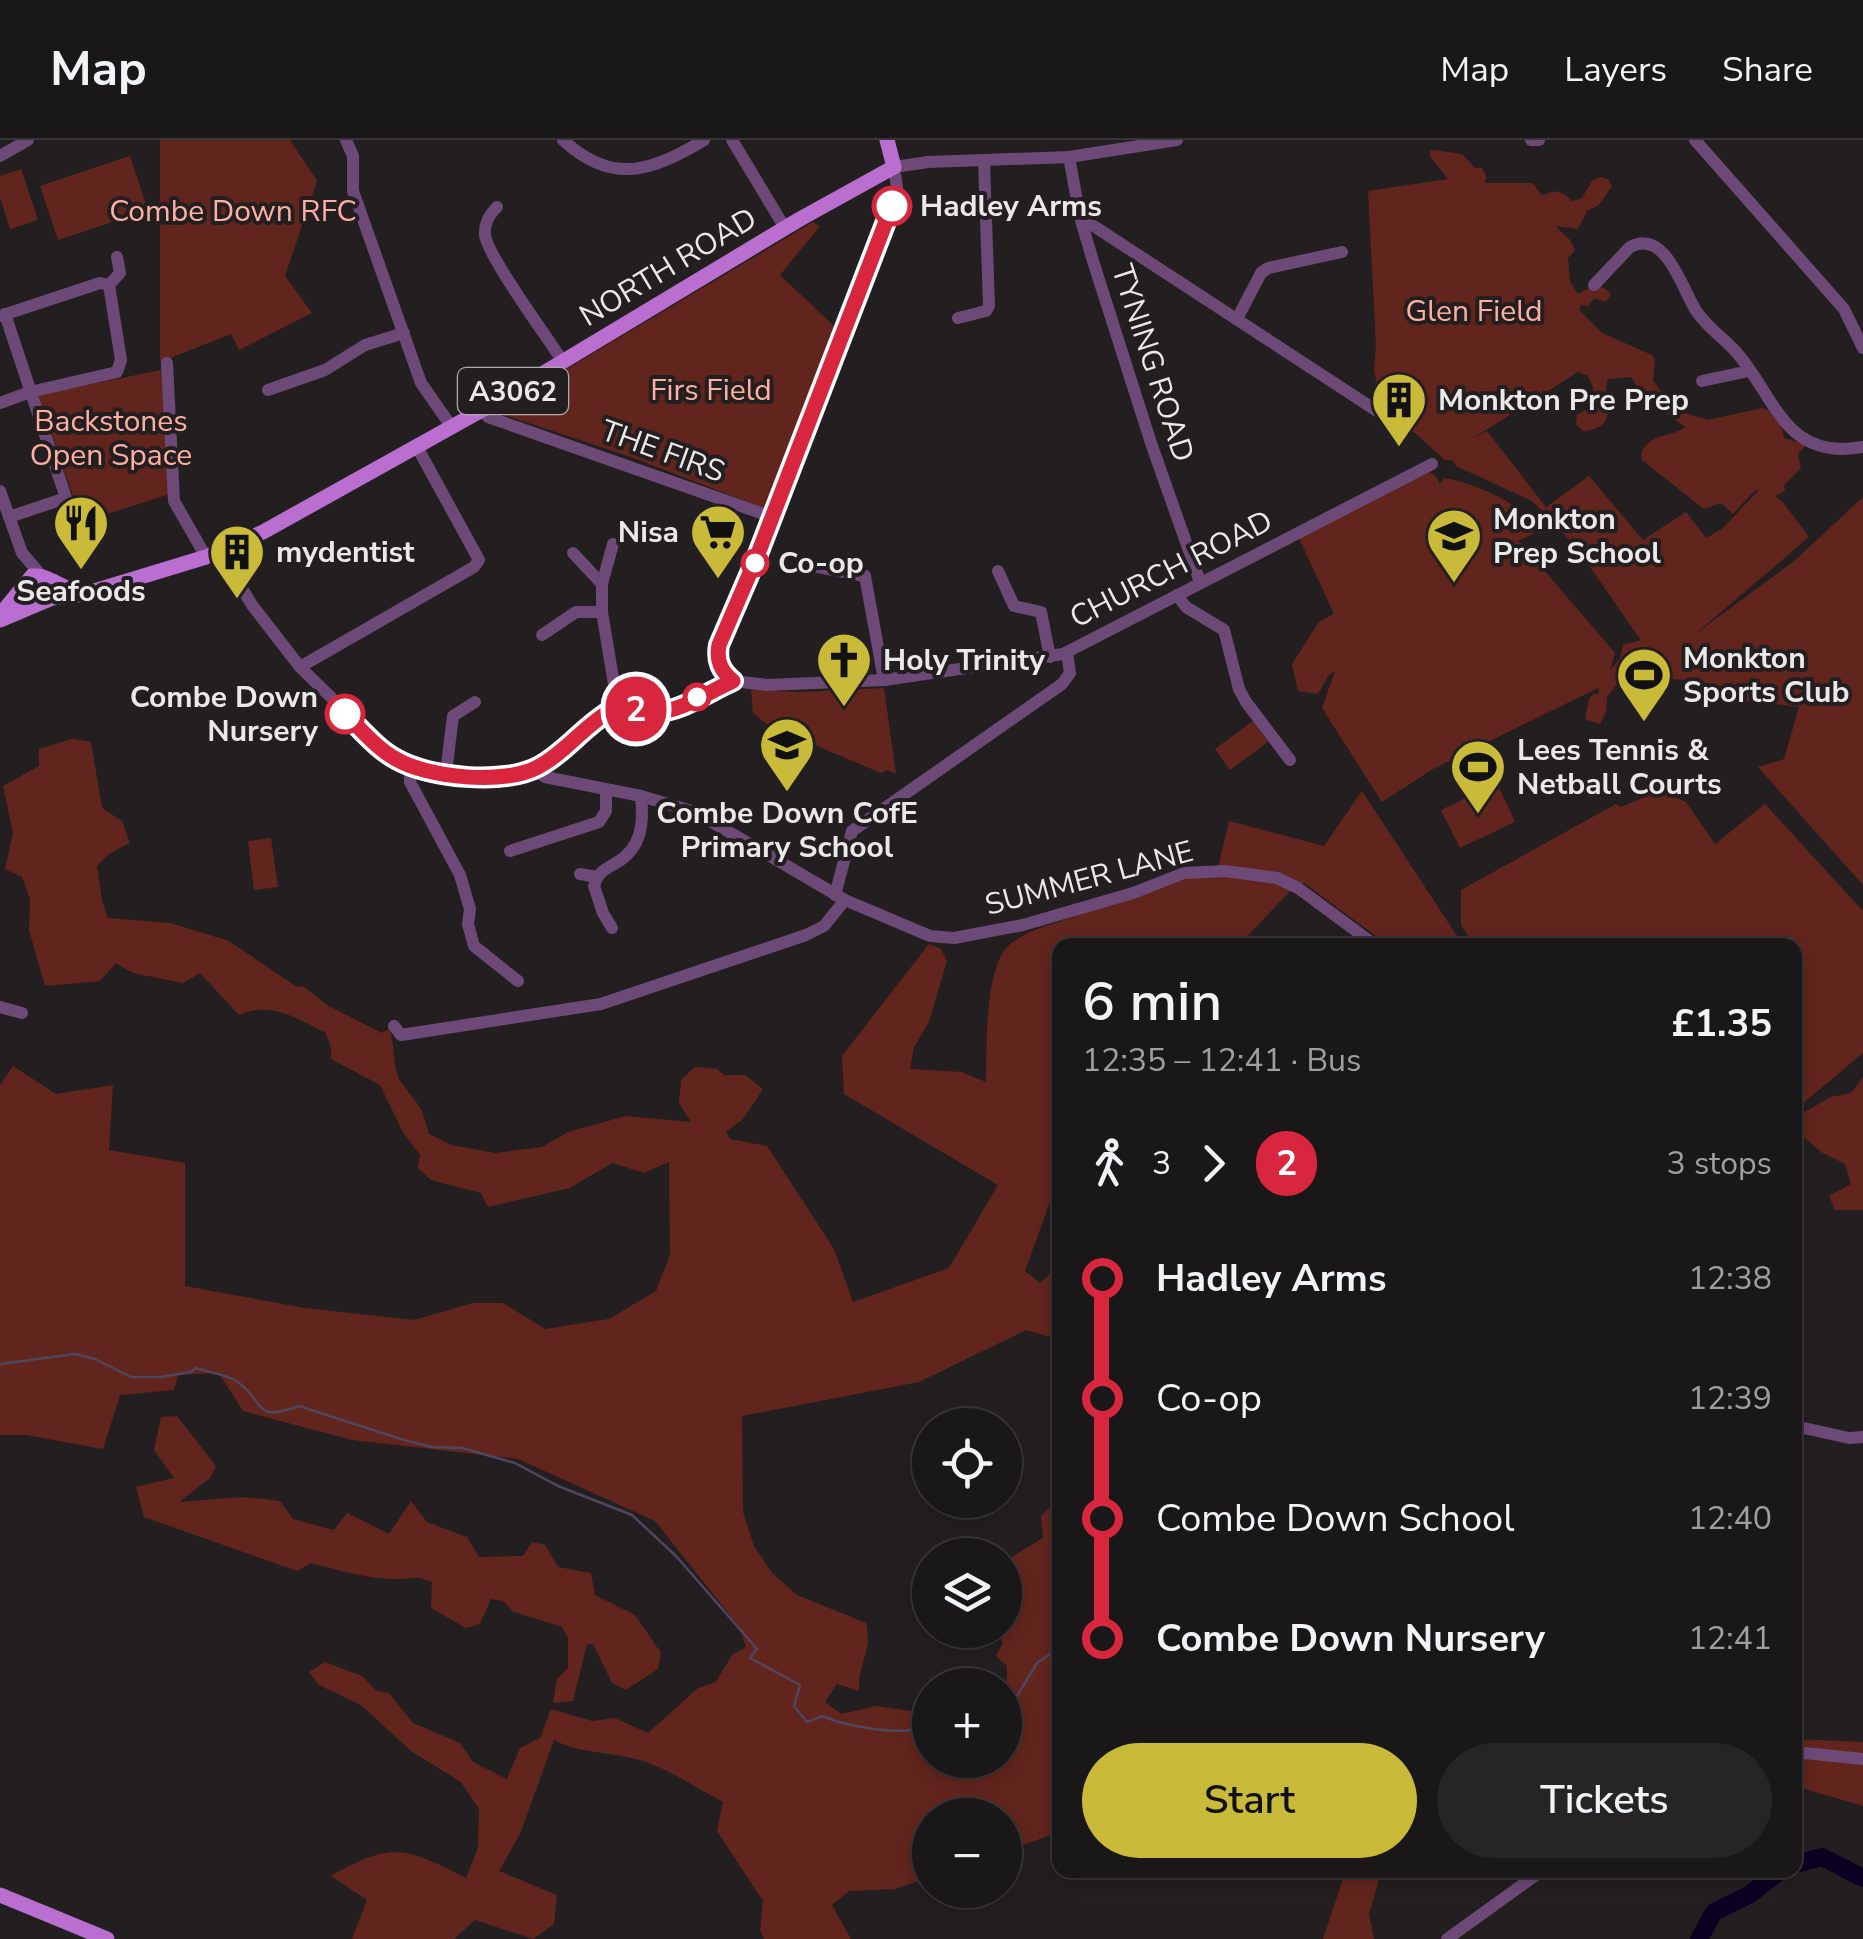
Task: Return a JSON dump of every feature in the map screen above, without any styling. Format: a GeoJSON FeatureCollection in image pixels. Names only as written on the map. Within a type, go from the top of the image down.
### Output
{"type":"FeatureCollection","features":[{"type":"Feature","properties":{"kind":"main road"},"geometry":{"type":"LineString","coordinates":[[888,140],[894,167]]}},
{"type":"Feature","properties":{"kind":"main road","name":"NORTH ROAD"},"geometry":{"type":"LineString","coordinates":[[213,555],[264,532],[482,410],[894,167]]}},
{"type":"Feature","properties":{"kind":"main road","name":"A3062"},"geometry":{"type":"LineString","coordinates":[[0,618],[58,596],[95,591],[213,555]]}},
{"type":"Feature","properties":{"kind":"main road","name":"A3062"},"geometry":{"type":"LineString","coordinates":[[0,618],[32,576],[76,592],[95,591]]}},
{"type":"Feature","properties":{"kind":"main road"},"geometry":{"type":"LineString","coordinates":[[22,586],[26,600],[41,603],[52,591],[46,579]]}},
{"type":"Feature","properties":{"kind":"main road"},"geometry":{"type":"LineString","coordinates":[[0,1895],[107,1939]]}},
{"type":"Feature","properties":{"kind":"street"},"geometry":{"type":"LineString","coordinates":[[0,156],[28,140]]}},
{"type":"Feature","properties":{"kind":"street"},"geometry":{"type":"LineString","coordinates":[[346,140],[353,156],[352,191],[421,383],[451,426]]}},
{"type":"Feature","properties":{"kind":"street"},"geometry":{"type":"LineString","coordinates":[[571,143],[597,163],[635,170],[668,161],[704,140]]}},
{"type":"Feature","properties":{"kind":"street"},"geometry":{"type":"LineString","coordinates":[[732,140],[785,228]]}},
{"type":"Feature","properties":{"kind":"street","name":"NORTH ROAD"},"geometry":{"type":"LineString","coordinates":[[894,167],[928,162],[1069,157],[1177,140]]}},
{"type":"Feature","properties":{"kind":"street"},"geometry":{"type":"LineString","coordinates":[[1531,140],[1539,140]]}},
{"type":"Feature","properties":{"kind":"street"},"geometry":{"type":"LineString","coordinates":[[1695,140],[1844,309],[1863,348]]}},
{"type":"Feature","properties":{"kind":"street","name":"TYNING ROAD"},"geometry":{"type":"LineString","coordinates":[[1069,157],[1080,217],[1151,443],[1200,582]]}},
{"type":"Feature","properties":{"kind":"street"},"geometry":{"type":"LineString","coordinates":[[958,318],[986,311],[989,306],[984,162]]}},
{"type":"Feature","properties":{"kind":"street"},"geometry":{"type":"LineString","coordinates":[[733,681],[718,660],[719,645],[892,206],[897,186],[894,167]]}},
{"type":"Feature","properties":{"kind":"street"},"geometry":{"type":"LineString","coordinates":[[497,207],[488,217],[486,227],[489,249],[563,362]]}},
{"type":"Feature","properties":{"kind":"street"},"geometry":{"type":"LineString","coordinates":[[1080,217],[1377,410]]}},
{"type":"Feature","properties":{"kind":"street"},"geometry":{"type":"LineString","coordinates":[[1594,285],[1630,247],[1648,244],[1669,260],[1697,313],[1736,351],[1777,413],[1802,436],[1830,449],[1863,447]]}},
{"type":"Feature","properties":{"kind":"street"},"geometry":{"type":"LineString","coordinates":[[1238,318],[1261,273],[1268,268],[1342,252]]}},
{"type":"Feature","properties":{"kind":"street"},"geometry":{"type":"LineString","coordinates":[[109,285],[120,273],[117,257]]}},
{"type":"Feature","properties":{"kind":"street"},"geometry":{"type":"LineString","coordinates":[[9,518],[66,498],[3,315],[100,283],[109,285]]}},
{"type":"Feature","properties":{"kind":"street"},"geometry":{"type":"LineString","coordinates":[[0,404],[120,368],[109,285]]}},
{"type":"Feature","properties":{"kind":"street"},"geometry":{"type":"LineString","coordinates":[[268,390],[325,370],[365,345],[404,333]]}},
{"type":"Feature","properties":{"kind":"street"},"geometry":{"type":"LineString","coordinates":[[168,362],[174,501],[300,666],[377,745],[410,766],[500,777],[534,769],[618,708],[602,612],[602,584],[613,544]]}},
{"type":"Feature","properties":{"kind":"street"},"geometry":{"type":"LineString","coordinates":[[1702,381],[1749,371]]}},
{"type":"Feature","properties":{"kind":"street","name":"THE FIRS"},"geometry":{"type":"LineString","coordinates":[[482,410],[488,417],[772,518]]}},
{"type":"Feature","properties":{"kind":"street"},"geometry":{"type":"LineString","coordinates":[[300,666],[474,567],[479,560],[416,445]]}},
{"type":"Feature","properties":{"kind":"street","name":"CHURCH ROAD"},"geometry":{"type":"LineString","coordinates":[[618,708],[670,710],[733,681],[767,685],[884,680],[1067,652],[1432,464]]}},
{"type":"Feature","properties":{"kind":"street"},"geometry":{"type":"LineString","coordinates":[[0,491],[27,562],[46,579]]}},
{"type":"Feature","properties":{"kind":"street"},"geometry":{"type":"LineString","coordinates":[[19,546],[22,586]]}},
{"type":"Feature","properties":{"kind":"street"},"geometry":{"type":"LineString","coordinates":[[573,553],[602,584]]}},
{"type":"Feature","properties":{"kind":"street"},"geometry":{"type":"LineString","coordinates":[[818,567],[866,576],[884,680]]}},
{"type":"Feature","properties":{"kind":"street"},"geometry":{"type":"LineString","coordinates":[[998,571],[1010,603],[1040,612],[1044,618],[1050,656]]}},
{"type":"Feature","properties":{"kind":"street"},"geometry":{"type":"LineString","coordinates":[[1177,594],[1188,609],[1224,630],[1239,689],[1290,760]]}},
{"type":"Feature","properties":{"kind":"street"},"geometry":{"type":"LineString","coordinates":[[542,635],[576,612],[602,612]]}},
{"type":"Feature","properties":{"kind":"street"},"geometry":{"type":"LineString","coordinates":[[397,1036],[601,1004],[824,926],[840,898],[852,832],[1062,684],[1070,673],[1067,652]]}},
{"type":"Feature","properties":{"kind":"street"},"geometry":{"type":"LineString","coordinates":[[446,773],[452,716],[475,702]]}},
{"type":"Feature","properties":{"kind":"street"},"geometry":{"type":"LineString","coordinates":[[410,766],[410,782],[460,876],[470,909],[469,934],[474,946],[518,981]]}},
{"type":"Feature","properties":{"kind":"street","name":"SUMMER LANE"},"geometry":{"type":"LineString","coordinates":[[534,769],[545,777],[641,796],[694,812],[840,898],[930,936],[954,938],[1023,925],[1134,893],[1184,873],[1256,873],[1298,888],[1366,938]]}},
{"type":"Feature","properties":{"kind":"street"},"geometry":{"type":"LineString","coordinates":[[510,851],[599,822],[606,812],[606,790]]}},
{"type":"Feature","properties":{"kind":"street"},"geometry":{"type":"LineString","coordinates":[[580,874],[597,877],[623,858],[640,836],[641,796]]}},
{"type":"Feature","properties":{"kind":"street"},"geometry":{"type":"LineString","coordinates":[[597,877],[596,894],[612,928]]}},
{"type":"Feature","properties":{"kind":"street"},"geometry":{"type":"LineString","coordinates":[[0,1007],[22,1012]]}},
{"type":"Feature","properties":{"kind":"street"},"geometry":{"type":"LineString","coordinates":[[1802,1428],[1849,1438],[1863,1437]]}},
{"type":"Feature","properties":{"kind":"street"},"geometry":{"type":"LineString","coordinates":[[1802,1753],[1863,1759]]}},
{"type":"Feature","properties":{"kind":"street"},"geometry":{"type":"LineString","coordinates":[[1446,1939],[1532,1878]]}},
{"type":"Feature","properties":{"kind":"green space","name":"Combe Down RFC"},"geometry":{"type":"Polygon","coordinates":[[[160,140],[290,140],[317,181],[285,276],[312,313],[239,350],[231,334],[160,362],[160,140]]]}},
{"type":"Feature","properties":{"kind":"green space","name":"Glen Field"},"geometry":{"type":"Polygon","coordinates":[[[1430,151],[1462,154],[1475,168],[1482,168],[1485,183],[1533,183],[1542,196],[1558,192],[1572,201],[1582,198],[1592,181],[1608,179],[1612,186],[1599,205],[1587,211],[1578,229],[1555,226],[1575,250],[1568,258],[1570,282],[1578,294],[1599,287],[1611,294],[1606,302],[1594,298],[1579,310],[1602,333],[1652,355],[1653,381],[1675,410],[1708,420],[1762,408],[1778,420],[1784,438],[1806,445],[1798,454],[1801,468],[1784,485],[1785,491],[1775,496],[1809,537],[1694,635],[1793,562],[1863,497],[1863,885],[1758,767],[1784,759],[1799,707],[1722,698],[1696,680],[1659,679],[1633,664],[1607,697],[1600,724],[1585,719],[1589,699],[1599,694],[1598,688],[1433,769],[1382,802],[1322,708],[1335,671],[1318,694],[1298,691],[1292,664],[1319,622],[1334,614],[1298,536],[1429,472],[1440,484],[1444,478],[1493,494],[1536,523],[1533,534],[1515,542],[1519,541],[1615,653],[1610,670],[1620,659],[1623,645],[1641,640],[1576,548],[1530,500],[1445,460],[1406,425],[1383,411],[1374,371],[1368,191],[1448,179],[1430,151]],[[1578,372],[1473,438],[1487,431],[1546,507],[1589,476],[1643,540],[1686,512],[1706,538],[1722,529],[1759,490],[1733,514],[1721,503],[1704,509],[1642,460],[1641,453],[1650,442],[1685,427],[1643,396],[1631,377],[1608,379],[1606,418],[1603,424],[1583,431],[1576,424],[1577,415],[1594,405],[1588,376],[1578,372]]]}},
{"type":"Feature","properties":{"kind":"green space"},"geometry":{"type":"Polygon","coordinates":[[[130,156],[148,210],[58,240],[40,186],[130,156]]]}},
{"type":"Feature","properties":{"kind":"green space"},"geometry":{"type":"Polygon","coordinates":[[[21,169],[38,220],[10,229],[0,197],[0,176],[21,169]]]}},
{"type":"Feature","properties":{"kind":"green space","name":"Firs Field"},"geometry":{"type":"Polygon","coordinates":[[[813,222],[820,226],[780,275],[834,326],[764,508],[628,456],[495,412],[813,222]]]}},
{"type":"Feature","properties":{"kind":"green space","name":"Backstones Open Space"},"geometry":{"type":"Polygon","coordinates":[[[161,370],[170,494],[82,522],[38,395],[161,370]]]}},
{"type":"Feature","properties":{"kind":"green space"},"geometry":{"type":"Polygon","coordinates":[[[884,688],[896,774],[887,770],[881,773],[768,725],[753,713],[751,690],[884,688]]]}},
{"type":"Feature","properties":{"kind":"green space"},"geometry":{"type":"Polygon","coordinates":[[[1253,721],[1268,742],[1230,770],[1215,749],[1253,721]]]}},
{"type":"Feature","properties":{"kind":"green space"},"geometry":{"type":"Polygon","coordinates":[[[72,739],[91,742],[102,808],[122,821],[130,843],[110,853],[97,866],[108,918],[170,923],[229,941],[327,1005],[382,1033],[389,1029],[399,1079],[419,1107],[429,1134],[451,1145],[495,1153],[542,1147],[568,1132],[626,1116],[691,1122],[679,1103],[681,1080],[695,1067],[717,1069],[724,1075],[745,1075],[763,1089],[743,1119],[726,1132],[730,1139],[767,1146],[834,1249],[853,1302],[949,1268],[998,1185],[844,1094],[842,1056],[929,944],[941,949],[947,961],[929,1022],[914,1047],[910,1069],[961,1072],[986,1082],[991,990],[1001,956],[1011,943],[1029,932],[1187,878],[1216,876],[1229,821],[1324,846],[1362,791],[1458,938],[1379,938],[1304,883],[1291,890],[1246,938],[1052,938],[1052,1196],[1025,1271],[1040,1283],[1052,1272],[1052,1338],[1026,1330],[919,1382],[742,1416],[743,1512],[754,1546],[772,1573],[797,1595],[866,1623],[868,1642],[859,1691],[837,1684],[825,1702],[841,1714],[876,1706],[912,1711],[912,1778],[1022,1778],[1022,1668],[1007,1668],[996,1656],[1000,1648],[1022,1648],[1022,1551],[1043,1538],[1041,1516],[1052,1505],[1052,1835],[1022,1845],[1022,1798],[912,1798],[912,1883],[895,1889],[849,1891],[832,1905],[851,1939],[764,1939],[760,1930],[763,1901],[717,1831],[723,1802],[646,1762],[554,1740],[520,1834],[499,1871],[557,1895],[554,1924],[533,1939],[475,1920],[454,1939],[352,1939],[367,1900],[331,1876],[369,1857],[399,1852],[428,1860],[466,1878],[478,1848],[479,1809],[461,1782],[411,1751],[361,1705],[319,1685],[309,1672],[325,1662],[362,1676],[377,1691],[389,1693],[413,1723],[460,1743],[473,1762],[507,1779],[520,1748],[540,1738],[551,1709],[592,1721],[615,1718],[648,1733],[698,1688],[716,1682],[732,1655],[746,1647],[740,1628],[655,1521],[518,1459],[352,1440],[243,1411],[219,1373],[178,1375],[174,1390],[120,1395],[103,1449],[26,1435],[0,1435],[0,1085],[13,1066],[56,1094],[113,1085],[109,1150],[185,1163],[185,1286],[305,1308],[414,1320],[473,1303],[503,1303],[545,1329],[609,1319],[656,1291],[670,1255],[669,1162],[644,1173],[612,1163],[570,1188],[488,1207],[481,1193],[431,1180],[418,1168],[420,1155],[403,1132],[380,1085],[331,1059],[325,1032],[272,1010],[239,1015],[200,973],[183,983],[133,973],[116,963],[100,981],[45,986],[29,930],[30,899],[22,877],[5,869],[13,833],[3,786],[39,766],[39,749],[72,739]]]}},
{"type":"Feature","properties":{"kind":"green space","name":"Lees Tennis & Netball Courts"},"geometry":{"type":"Polygon","coordinates":[[[1497,783],[1515,822],[1460,848],[1441,810],[1497,783]]]}},
{"type":"Feature","properties":{"kind":"green space"},"geometry":{"type":"Polygon","coordinates":[[[1659,791],[1686,802],[1715,844],[1765,804],[1863,911],[1863,1053],[1802,1104],[1802,938],[1469,938],[1461,925],[1461,890],[1616,804],[1621,807],[1659,791]]]}},
{"type":"Feature","properties":{"kind":"green space"},"geometry":{"type":"Polygon","coordinates":[[[271,838],[278,887],[254,890],[248,841],[271,838]]]}},
{"type":"Feature","properties":{"kind":"green space"},"geometry":{"type":"Polygon","coordinates":[[[1863,1077],[1863,1210],[1835,1210],[1829,1196],[1851,1184],[1845,1164],[1821,1152],[1802,1135],[1802,1113],[1831,1097],[1851,1093],[1863,1077]]]}},
{"type":"Feature","properties":{"kind":"green space"},"geometry":{"type":"Polygon","coordinates":[[[177,1416],[216,1466],[210,1478],[179,1502],[244,1497],[280,1501],[293,1519],[334,1530],[347,1513],[389,1534],[411,1501],[427,1522],[467,1537],[479,1557],[523,1556],[532,1542],[545,1545],[558,1567],[591,1573],[595,1595],[635,1615],[661,1653],[658,1669],[626,1690],[612,1683],[593,1644],[587,1644],[573,1701],[553,1703],[557,1679],[568,1668],[568,1638],[562,1627],[514,1612],[503,1601],[491,1599],[480,1624],[466,1628],[431,1608],[432,1582],[371,1577],[311,1563],[297,1571],[144,1517],[136,1487],[174,1478],[154,1450],[161,1417],[177,1416]]]}},
{"type":"Feature","properties":{"kind":"green space"},"geometry":{"type":"Polygon","coordinates":[[[1802,1739],[1863,1742],[1863,1806],[1802,1788],[1802,1739]]]}},
{"type":"Feature","properties":{"kind":"green space"},"geometry":{"type":"Polygon","coordinates":[[[1343,1878],[1380,1878],[1369,1914],[1374,1939],[1323,1939],[1343,1878]]]}},
{"type":"Feature","properties":{"kind":"waterway"},"geometry":{"type":"LineString","coordinates":[[0,1364],[75,1354],[131,1377],[160,1377],[195,1368],[236,1381],[266,1411],[299,1406],[404,1440],[432,1447],[462,1448],[515,1463],[558,1486],[632,1515],[677,1557],[757,1649],[750,1658],[800,1685],[794,1706],[807,1722],[822,1716],[876,1729],[912,1730]]}},
{"type":"Feature","properties":{"kind":"waterway"},"geometry":{"type":"LineString","coordinates":[[1022,1688],[1037,1663],[1052,1653]]}},
{"type":"Feature","properties":{"kind":"waterway"},"geometry":{"type":"LineString","coordinates":[[1802,1862],[1822,1857],[1863,1878]]}},
{"type":"Feature","properties":{"kind":"waterway"},"geometry":{"type":"LineString","coordinates":[[1699,1939],[1714,1912],[1749,1895],[1771,1878]]}},
{"type":"Feature","properties":{"kind":"bus line","name":"2"},"geometry":{"type":"LineString","coordinates":[[345,714],[393,758],[410,766],[466,775],[512,776],[540,766],[610,711],[626,707],[652,712],[670,710],[733,681],[718,660],[719,645],[892,206]]}},
{"type":"Feature","properties":{"kind":"place","name":"Hadley Arms"},"geometry":{"type":"Point","coordinates":[892,206]}},
{"type":"Feature","properties":{"kind":"place","name":"Monkton Pre Prep"},"geometry":{"type":"Point","coordinates":[1399,449]}},
{"type":"Feature","properties":{"kind":"place","name":"Co-op"},"geometry":{"type":"Point","coordinates":[755,563]}},
{"type":"Feature","properties":{"kind":"place","name":"Seafoods"},"geometry":{"type":"Point","coordinates":[81,572]}},
{"type":"Feature","properties":{"kind":"place","name":"Nisa"},"geometry":{"type":"Point","coordinates":[718,581]}},
{"type":"Feature","properties":{"kind":"place","name":"Monkton Prep School"},"geometry":{"type":"Point","coordinates":[1454,585]}},
{"type":"Feature","properties":{"kind":"place","name":"mydentist"},"geometry":{"type":"Point","coordinates":[237,601]}},
{"type":"Feature","properties":{"kind":"place","name":"Holy Trinity"},"geometry":{"type":"Point","coordinates":[844,709]}},
{"type":"Feature","properties":{"kind":"place","name":"Combe Down Nursery"},"geometry":{"type":"Point","coordinates":[345,714]}},
{"type":"Feature","properties":{"kind":"place","name":"Monkton Sports Club"},"geometry":{"type":"Point","coordinates":[1644,724]}},
{"type":"Feature","properties":{"kind":"place","name":"Combe Down CofE Primary School"},"geometry":{"type":"Point","coordinates":[787,794]}},
{"type":"Feature","properties":{"kind":"place","name":"Lees Tennis & Netball Courts"},"geometry":{"type":"Point","coordinates":[1478,816]}}]}
